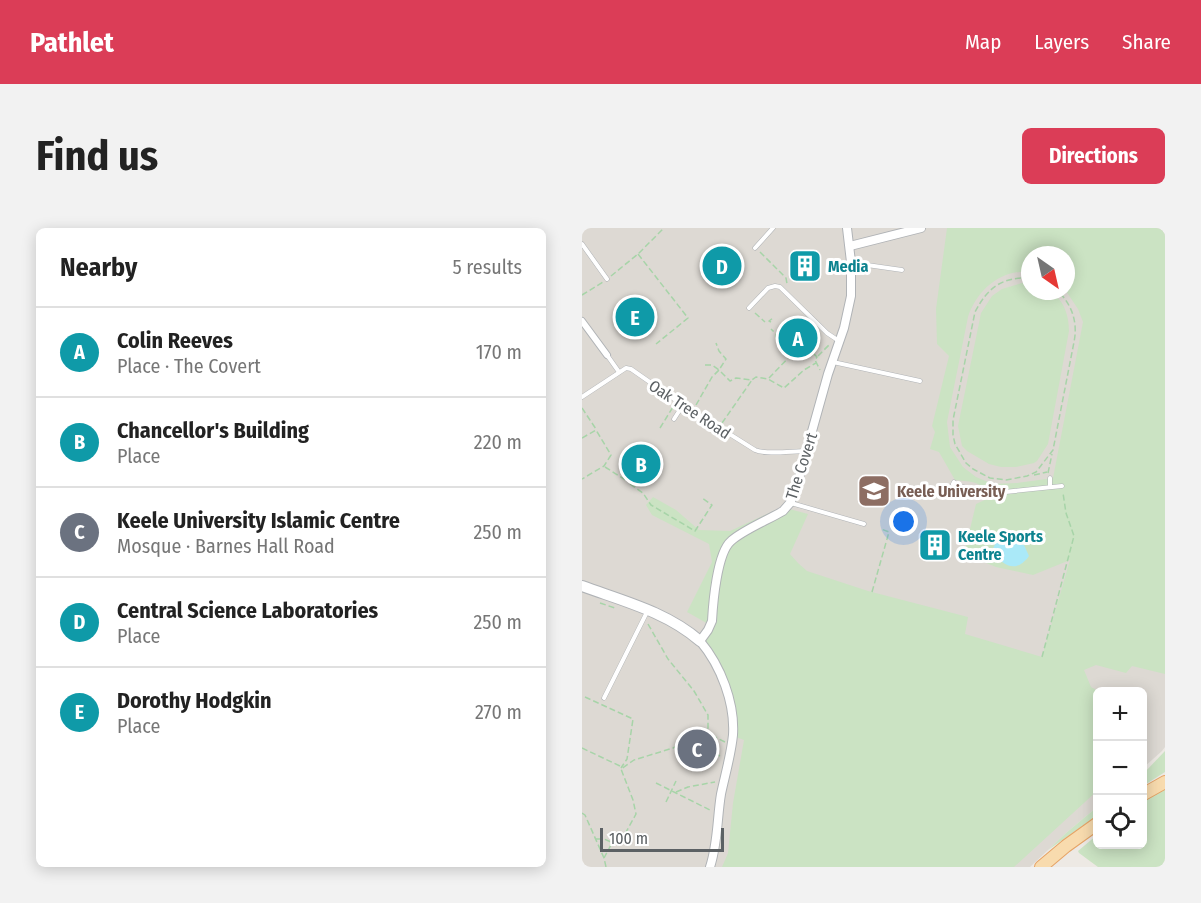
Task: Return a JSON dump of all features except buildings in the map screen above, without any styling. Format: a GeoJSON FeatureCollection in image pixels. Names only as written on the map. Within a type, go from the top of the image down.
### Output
{"type":"FeatureCollection","features":[{"type":"Feature","properties":{"kind":"main road"},"geometry":{"type":"LineString","coordinates":[[1147,793],[1165,782]]}},
{"type":"Feature","properties":{"kind":"main road"},"geometry":{"type":"LineString","coordinates":[[1041,867],[1093,827]]}},
{"type":"Feature","properties":{"kind":"street","name":"The Covert"},"geometry":{"type":"LineString","coordinates":[[700,641],[712,621],[719,563],[724,551],[730,542],[783,511],[795,492],[851,296],[851,262],[847,228]]}},
{"type":"Feature","properties":{"kind":"street"},"geometry":{"type":"LineString","coordinates":[[850,246],[921,228]]}},
{"type":"Feature","properties":{"kind":"street"},"geometry":{"type":"LineString","coordinates":[[582,321],[608,355]]}},
{"type":"Feature","properties":{"kind":"street"},"geometry":{"type":"LineString","coordinates":[[582,586],[646,614],[681,626],[700,641],[710,652],[716,664],[730,702],[733,728],[721,795],[714,855],[710,867]]}},
{"type":"Feature","properties":{"kind":"lane"},"geometry":{"type":"LineString","coordinates":[[755,248],[773,228]]}},
{"type":"Feature","properties":{"kind":"lane"},"geometry":{"type":"LineString","coordinates":[[583,247],[607,279]]}},
{"type":"Feature","properties":{"kind":"lane"},"geometry":{"type":"LineString","coordinates":[[851,262],[902,270]]}},
{"type":"Feature","properties":{"kind":"lane"},"geometry":{"type":"LineString","coordinates":[[749,308],[768,288],[780,287],[839,342]]}},
{"type":"Feature","properties":{"kind":"lane"},"geometry":{"type":"LineString","coordinates":[[582,397],[619,372],[608,355]]}},
{"type":"Feature","properties":{"kind":"lane"},"geometry":{"type":"LineString","coordinates":[[832,362],[920,381]]}},
{"type":"Feature","properties":{"kind":"lane","name":"Oak Tree Road"},"geometry":{"type":"LineString","coordinates":[[619,372],[626,368],[632,369],[718,428],[762,453],[807,452]]}},
{"type":"Feature","properties":{"kind":"lane"},"geometry":{"type":"LineString","coordinates":[[674,419],[683,405]]}},
{"type":"Feature","properties":{"kind":"lane"},"geometry":{"type":"LineString","coordinates":[[1050,478],[1050,487]]}},
{"type":"Feature","properties":{"kind":"lane"},"geometry":{"type":"LineString","coordinates":[[954,482],[953,484],[986,494],[1062,486]]}},
{"type":"Feature","properties":{"kind":"lane"},"geometry":{"type":"LineString","coordinates":[[790,503],[864,524]]}},
{"type":"Feature","properties":{"kind":"lane"},"geometry":{"type":"LineString","coordinates":[[604,698],[646,614]]}},
{"type":"Feature","properties":{"kind":"path"},"geometry":{"type":"LineString","coordinates":[[582,295],[607,279],[638,254],[664,228]]}},
{"type":"Feature","properties":{"kind":"path"},"geometry":{"type":"LineString","coordinates":[[755,248],[786,278],[788,282],[785,292]]}},
{"type":"Feature","properties":{"kind":"path"},"geometry":{"type":"LineString","coordinates":[[638,254],[688,318],[656,344]]}},
{"type":"Feature","properties":{"kind":"path"},"geometry":{"type":"LineString","coordinates":[[1021,279],[997,284],[987,292],[975,312],[953,420],[955,444],[966,463],[990,478],[1006,480],[1047,472]]}},
{"type":"Feature","properties":{"kind":"path"},"geometry":{"type":"LineString","coordinates":[[1050,478],[1047,472],[1076,325],[1074,316],[1065,300]]}},
{"type":"Feature","properties":{"kind":"path"},"geometry":{"type":"LineString","coordinates":[[749,308],[765,322]]}},
{"type":"Feature","properties":{"kind":"path"},"geometry":{"type":"LineString","coordinates":[[768,379],[792,354],[771,329]]}},
{"type":"Feature","properties":{"kind":"path"},"geometry":{"type":"LineString","coordinates":[[693,411],[712,377],[727,358],[719,351],[716,343]]}},
{"type":"Feature","properties":{"kind":"path"},"geometry":{"type":"LineString","coordinates":[[820,371],[815,360],[830,344]]}},
{"type":"Feature","properties":{"kind":"path"},"geometry":{"type":"LineString","coordinates":[[814,354],[817,357]]}},
{"type":"Feature","properties":{"kind":"path"},"geometry":{"type":"LineString","coordinates":[[718,428],[756,376],[768,379],[784,388],[804,370],[816,363]]}},
{"type":"Feature","properties":{"kind":"path"},"geometry":{"type":"LineString","coordinates":[[705,365],[712,365],[730,381],[736,378],[752,380]]}},
{"type":"Feature","properties":{"kind":"path"},"geometry":{"type":"LineString","coordinates":[[660,428],[674,405]]}},
{"type":"Feature","properties":{"kind":"path"},"geometry":{"type":"LineString","coordinates":[[582,408],[611,455],[604,466],[582,478]]}},
{"type":"Feature","properties":{"kind":"path"},"geometry":{"type":"LineString","coordinates":[[582,438],[596,430]]}},
{"type":"Feature","properties":{"kind":"path"},"geometry":{"type":"LineString","coordinates":[[1029,475],[1036,472],[1053,450]]}},
{"type":"Feature","properties":{"kind":"path"},"geometry":{"type":"LineString","coordinates":[[604,466],[627,481]]}},
{"type":"Feature","properties":{"kind":"path"},"geometry":{"type":"LineString","coordinates":[[630,484],[642,493],[651,505],[695,531],[712,506],[702,498]]}},
{"type":"Feature","properties":{"kind":"path"},"geometry":{"type":"LineString","coordinates":[[1042,657],[1074,536],[1066,513],[1062,486]]}},
{"type":"Feature","properties":{"kind":"path"},"geometry":{"type":"LineString","coordinates":[[872,592],[890,532],[880,529]]}},
{"type":"Feature","properties":{"kind":"path"},"geometry":{"type":"LineString","coordinates":[[646,614],[649,625],[675,668],[700,699],[708,715],[708,734],[713,752],[704,769]]}},
{"type":"Feature","properties":{"kind":"path"},"geometry":{"type":"LineString","coordinates":[[585,697],[633,719],[627,759],[622,768]]}},
{"type":"Feature","properties":{"kind":"path"},"geometry":{"type":"LineString","coordinates":[[622,768],[634,760],[674,748],[690,736],[703,731],[723,742],[732,743]]}},
{"type":"Feature","properties":{"kind":"path"},"geometry":{"type":"LineString","coordinates":[[582,748],[622,768],[636,814],[620,843],[596,839]]}},
{"type":"Feature","properties":{"kind":"path"},"geometry":{"type":"LineString","coordinates":[[713,752],[729,760]]}},
{"type":"Feature","properties":{"kind":"path"},"geometry":{"type":"LineString","coordinates":[[675,793],[725,780]]}},
{"type":"Feature","properties":{"kind":"path"},"geometry":{"type":"LineString","coordinates":[[666,802],[676,781]]}},
{"type":"Feature","properties":{"kind":"path"},"geometry":{"type":"LineString","coordinates":[[656,783],[719,815]]}},
{"type":"Feature","properties":{"kind":"path"},"geometry":{"type":"LineString","coordinates":[[582,813],[596,839],[606,867]]}},
{"type":"Feature","properties":{"kind":"path"},"geometry":{"type":"LineString","coordinates":[[604,858],[612,843]]}},
{"type":"Feature","properties":{"kind":"shaded area","name":"Keele University"},"geometry":{"type":"Polygon","coordinates":[[[582,228],[1165,228],[1165,747],[1147,764],[1147,687],[1093,687],[1093,810],[1030,867],[582,867],[582,228]]]}},
{"type":"Feature","properties":{"kind":"green space"},"geometry":{"type":"Polygon","coordinates":[[[947,228],[1165,228],[1165,674],[1132,666],[1126,673],[1096,665],[1084,670],[1093,688],[1093,795],[1014,867],[722,867],[728,853],[733,803],[744,740],[733,736],[730,702],[700,641],[710,625],[687,612],[712,562],[709,544],[652,515],[646,505],[653,497],[676,510],[699,530],[730,531],[782,507],[808,514],[790,554],[807,571],[868,591],[968,617],[965,634],[1042,657],[1070,560],[1033,575],[996,567],[964,554],[976,504],[991,497],[980,485],[955,480],[939,452],[930,449],[935,432],[932,426],[949,356],[937,344],[936,309],[947,228]],[[1021,246],[1021,272],[1000,278],[977,298],[968,317],[947,422],[950,447],[963,467],[976,477],[993,484],[1053,478],[1083,322],[1072,300],[1075,300],[1075,246],[1021,246]]]}},
{"type":"Feature","properties":{"kind":"green space"},"geometry":{"type":"Polygon","coordinates":[[[1021,283],[1021,300],[1060,300],[1067,314],[1069,331],[1048,444],[1037,461],[1016,467],[989,464],[967,451],[962,446],[958,426],[981,313],[992,296],[1002,289],[1021,283]]]}},
{"type":"Feature","properties":{"kind":"green space"},"geometry":{"type":"Polygon","coordinates":[[[1165,751],[1165,772],[1147,783],[1147,770],[1165,751]]]}},
{"type":"Feature","properties":{"kind":"green space"},"geometry":{"type":"Polygon","coordinates":[[[1165,787],[1165,867],[1098,867],[1079,853],[1078,851],[1093,838],[1093,849],[1147,849],[1147,798],[1165,787]]]}},
{"type":"Feature","properties":{"kind":"green space"},"geometry":{"type":"Polygon","coordinates":[[[1093,810],[1093,819],[1048,850],[1093,810]]]}},
{"type":"Feature","properties":{"kind":"water"},"geometry":{"type":"Polygon","coordinates":[[[1010,540],[1024,545],[1029,556],[1019,565],[1005,564],[992,551],[996,542],[1010,540]]]}},
{"type":"Feature","properties":{"kind":"place","name":"Central Science Laboratories"},"geometry":{"type":"Point","coordinates":[722,266]}},
{"type":"Feature","properties":{"kind":"place","name":"Media"},"geometry":{"type":"Point","coordinates":[805,266]}},
{"type":"Feature","properties":{"kind":"place","name":"Dorothy Hodgkin"},"geometry":{"type":"Point","coordinates":[635,317]}},
{"type":"Feature","properties":{"kind":"place","name":"Colin Reeves"},"geometry":{"type":"Point","coordinates":[798,338]}},
{"type":"Feature","properties":{"kind":"place","name":"Chancellor's Building"},"geometry":{"type":"Point","coordinates":[641,464]}},
{"type":"Feature","properties":{"kind":"place","name":"Keele University"},"geometry":{"type":"Point","coordinates":[874,491]}},
{"type":"Feature","properties":{"kind":"place","name":"Keele Sports Centre"},"geometry":{"type":"Point","coordinates":[935,545]}},
{"type":"Feature","properties":{"kind":"place","name":"Keele University Islamic Centre"},"geometry":{"type":"Point","coordinates":[697,749]}}]}
